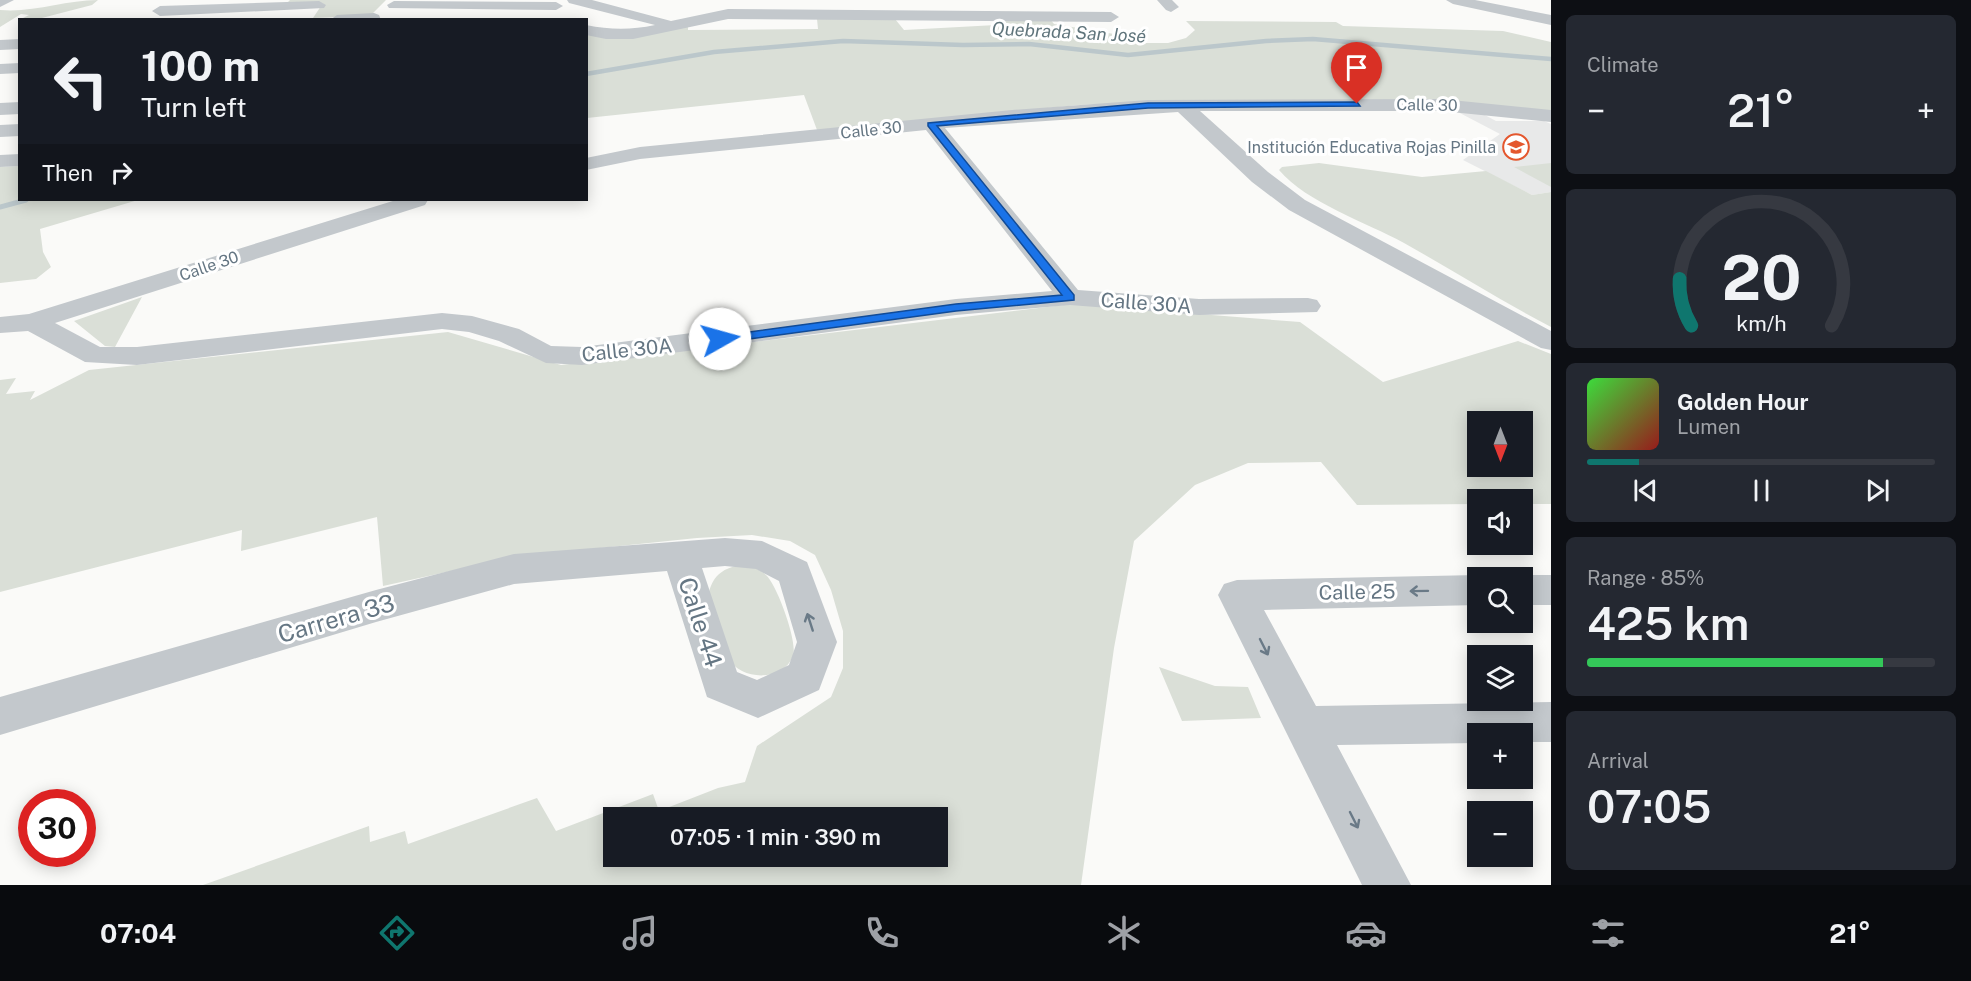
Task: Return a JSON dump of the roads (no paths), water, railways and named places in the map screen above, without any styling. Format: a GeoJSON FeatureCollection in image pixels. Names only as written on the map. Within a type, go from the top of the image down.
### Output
{"type":"FeatureCollection","features":[{"type":"Feature","properties":{"kind":"street"},"geometry":{"type":"LineString","coordinates":[[0,2],[6,0]]}},
{"type":"Feature","properties":{"kind":"street"},"geometry":{"type":"LineString","coordinates":[[148,18],[172,6],[204,0]]}},
{"type":"Feature","properties":{"kind":"street"},"geometry":{"type":"LineString","coordinates":[[574,0],[675,25]]}},
{"type":"Feature","properties":{"kind":"street"},"geometry":{"type":"LineString","coordinates":[[688,8],[1111,17],[1098,0]]}},
{"type":"Feature","properties":{"kind":"street"},"geometry":{"type":"LineString","coordinates":[[1454,0],[1551,20]]}},
{"type":"Feature","properties":{"kind":"street"},"geometry":{"type":"LineString","coordinates":[[394,5],[558,3]]}},
{"type":"Feature","properties":{"kind":"street"},"geometry":{"type":"LineString","coordinates":[[547,18],[558,3]]}},
{"type":"Feature","properties":{"kind":"street"},"geometry":{"type":"LineString","coordinates":[[172,6],[319,4]]}},
{"type":"Feature","properties":{"kind":"street"},"geometry":{"type":"LineString","coordinates":[[1525,16],[1541,5]]}},
{"type":"Feature","properties":{"kind":"street"},"geometry":{"type":"LineString","coordinates":[[588,30],[606,34],[633,34],[726,10]]}},
{"type":"Feature","properties":{"kind":"street"},"geometry":{"type":"LineString","coordinates":[[0,45],[18,44]]}},
{"type":"Feature","properties":{"kind":"street"},"geometry":{"type":"LineString","coordinates":[[0,69],[18,68]]}},
{"type":"Feature","properties":{"kind":"street"},"geometry":{"type":"LineString","coordinates":[[1182,105],[1260,177],[1297,205],[1551,342]]}},
{"type":"Feature","properties":{"kind":"street","name":"Calle 30"},"geometry":{"type":"LineString","coordinates":[[588,164],[640,153],[931,124],[1084,110],[1182,105],[1441,105],[1549,116]]}},
{"type":"Feature","properties":{"kind":"street"},"geometry":{"type":"LineString","coordinates":[[0,109],[18,108]]}},
{"type":"Feature","properties":{"kind":"street"},"geometry":{"type":"LineString","coordinates":[[931,124],[1070,297]]}},
{"type":"Feature","properties":{"kind":"street"},"geometry":{"type":"LineString","coordinates":[[0,131],[18,130]]}},
{"type":"Feature","properties":{"kind":"street"},"geometry":{"type":"LineString","coordinates":[[0,160],[18,160]]}},
{"type":"Feature","properties":{"kind":"street","name":"Calle 30"},"geometry":{"type":"LineString","coordinates":[[0,325],[32,322],[414,201]]}},
{"type":"Feature","properties":{"kind":"street","name":"Calle 30A"},"geometry":{"type":"LineString","coordinates":[[32,322],[95,356],[137,356],[442,321],[472,324],[490,329],[546,354],[582,356],[956,307],[1070,297],[1199,307],[1308,306]]}},
{"type":"Feature","properties":{"kind":"street","name":"Carrera 33"},"geometry":{"type":"LineString","coordinates":[[0,716],[365,609],[514,569],[725,552],[762,555],[794,572],[817,642],[805,677],[758,699]]}},
{"type":"Feature","properties":{"kind":"street","name":"Calle 44"},"geometry":{"type":"LineString","coordinates":[[680,556],[721,684],[758,699]]}},
{"type":"Feature","properties":{"kind":"street","name":"Calle 25"},"geometry":{"type":"LineString","coordinates":[[1305,726],[1237,595],[1467,590]]}},
{"type":"Feature","properties":{"kind":"street"},"geometry":{"type":"LineString","coordinates":[[1533,590],[1551,590]]}},
{"type":"Feature","properties":{"kind":"street"},"geometry":{"type":"LineString","coordinates":[[1387,885],[1305,726],[1551,722]]}},
{"type":"Feature","properties":{"kind":"waterway","name":"Quebrada San José"},"geometry":{"type":"LineString","coordinates":[[588,74],[714,52],[843,41],[963,45],[1029,44],[1128,55],[1266,41],[1313,39],[1551,59]]}},
{"type":"Feature","properties":{"kind":"waterway","name":"Quebrada San José"},"geometry":{"type":"LineString","coordinates":[[0,207],[22,201]]}},
{"type":"Feature","properties":{"kind":"place","name":"Institución Educativa Rojas Pinilla"},"geometry":{"type":"Point","coordinates":[1516,147]}}]}
